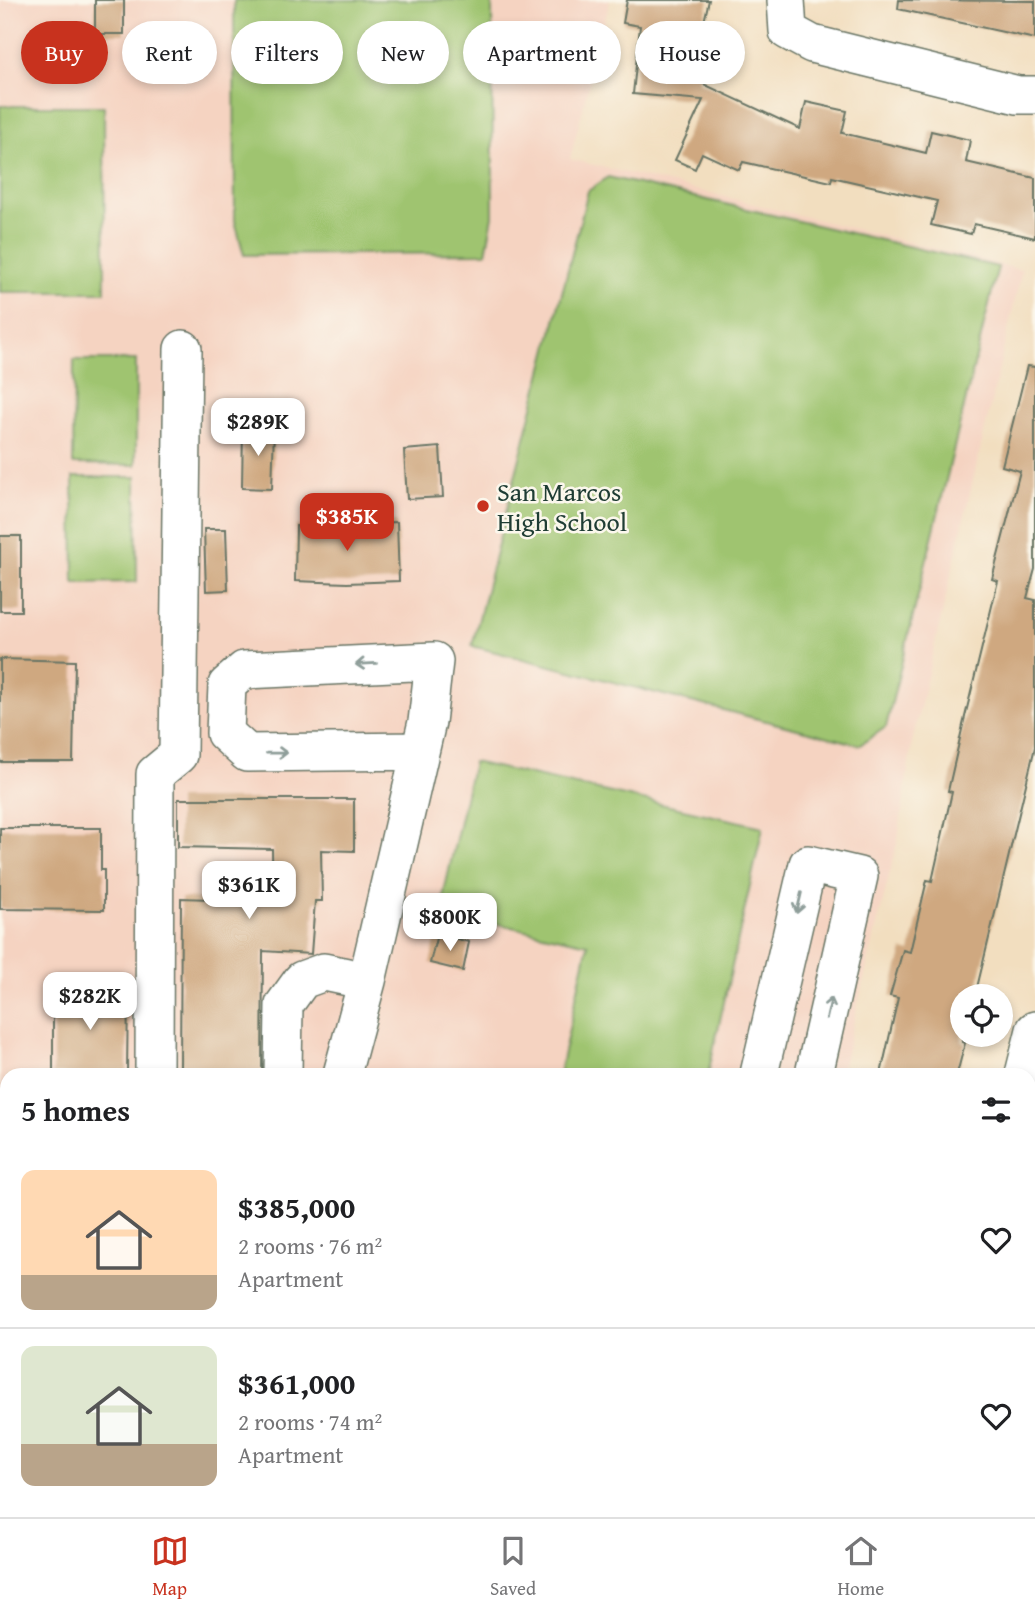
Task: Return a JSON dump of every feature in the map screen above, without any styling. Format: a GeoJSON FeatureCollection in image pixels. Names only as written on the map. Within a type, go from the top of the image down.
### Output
{"type":"FeatureCollection","features":[{"type":"Feature","properties":{"kind":"street"},"geometry":{"type":"LineString","coordinates":[[786,0],[788,31],[812,44],[1018,95],[1035,95]]}},
{"type":"Feature","properties":{"kind":"street"},"geometry":{"type":"LineString","coordinates":[[154,1068],[155,774],[178,755],[183,349]]}},
{"type":"Feature","properties":{"kind":"street"},"geometry":{"type":"LineString","coordinates":[[225,733],[227,685],[244,670],[434,661],[427,722],[367,981],[344,1068]]}},
{"type":"Feature","properties":{"kind":"street"},"geometry":{"type":"LineString","coordinates":[[178,734],[225,733],[247,753],[419,751]]}},
{"type":"Feature","properties":{"kind":"street"},"geometry":{"type":"LineString","coordinates":[[760,1068],[808,864],[859,876],[815,1068]]}},
{"type":"Feature","properties":{"kind":"street"},"geometry":{"type":"LineString","coordinates":[[283,1068],[284,1005],[302,980],[324,972],[367,981]]}},
{"type":"Feature","properties":{"kind":"street"},"geometry":{"type":"LineString","coordinates":[[1026,1068],[1035,1030]]}},
{"type":"Feature","properties":{"kind":"shaded area","name":"San Marcos High School"},"geometry":{"type":"Polygon","coordinates":[[[0,0],[610,0],[605,21],[463,21],[463,84],[589,84],[570,159],[1022,270],[912,742],[898,839],[842,1068],[0,1068],[0,0]]]}},
{"type":"Feature","properties":{"kind":"green space"},"geometry":{"type":"Polygon","coordinates":[[[234,0],[492,0],[492,21],[463,21],[463,84],[492,84],[493,216],[486,253],[244,255],[235,221],[234,84],[343,84],[343,21],[234,21],[234,0]]]}},
{"type":"Feature","properties":{"kind":"green space"},"geometry":{"type":"Polygon","coordinates":[[[0,106],[104,106],[105,292],[0,292],[0,106]]]}},
{"type":"Feature","properties":{"kind":"green space"},"geometry":{"type":"Polygon","coordinates":[[[608,177],[998,267],[886,727],[860,745],[472,646],[588,191],[608,177]]]}},
{"type":"Feature","properties":{"kind":"green space"},"geometry":{"type":"Polygon","coordinates":[[[74,360],[136,360],[136,465],[73,464],[74,360]]]}},
{"type":"Feature","properties":{"kind":"green space"},"geometry":{"type":"Polygon","coordinates":[[[73,477],[136,477],[137,582],[74,583],[73,477]]]}},
{"type":"Feature","properties":{"kind":"green space"},"geometry":{"type":"Polygon","coordinates":[[[473,762],[763,827],[709,1068],[560,1068],[588,944],[440,911],[473,762]]]}},
{"type":"Feature","properties":{"kind":"building"},"geometry":{"type":"Polygon","coordinates":[[[95,0],[124,0],[122,34],[108,34],[108,21],[95,21],[95,0]]]}},
{"type":"Feature","properties":{"kind":"building"},"geometry":{"type":"Polygon","coordinates":[[[627,0],[709,0],[704,21],[635,21],[635,25],[623,23],[627,0]]]}},
{"type":"Feature","properties":{"kind":"building"},"geometry":{"type":"Polygon","coordinates":[[[899,0],[1035,1],[1035,39],[898,9],[899,0]]]}},
{"type":"Feature","properties":{"kind":"building"},"geometry":{"type":"Polygon","coordinates":[[[635,75],[635,84],[703,84],[800,129],[806,102],[847,111],[842,133],[926,153],[931,131],[970,140],[966,162],[1035,178],[1035,238],[974,224],[971,234],[931,225],[937,201],[832,177],[831,182],[743,162],[739,170],[702,153],[695,169],[675,160],[703,100],[633,94],[635,75]]]}},
{"type":"Feature","properties":{"kind":"building"},"geometry":{"type":"Polygon","coordinates":[[[1027,366],[1035,367],[1035,569],[1027,598],[1035,600],[1035,747],[978,984],[950,984],[950,1047],[964,1047],[959,1068],[882,1068],[898,998],[890,996],[903,950],[910,952],[927,880],[932,881],[952,792],[948,791],[998,581],[992,579],[1020,471],[1002,466],[1027,366]]]}},
{"type":"Feature","properties":{"kind":"building"},"geometry":{"type":"Polygon","coordinates":[[[243,428],[274,429],[272,489],[242,488],[243,428]]]}},
{"type":"Feature","properties":{"kind":"building"},"geometry":{"type":"Polygon","coordinates":[[[440,447],[443,497],[407,499],[404,450],[440,447]]]}},
{"type":"Feature","properties":{"kind":"building"},"geometry":{"type":"Polygon","coordinates":[[[397,522],[399,581],[295,581],[296,526],[397,522]]]}},
{"type":"Feature","properties":{"kind":"building"},"geometry":{"type":"Polygon","coordinates":[[[204,529],[226,529],[228,590],[206,591],[204,529]]]}},
{"type":"Feature","properties":{"kind":"building"},"geometry":{"type":"Polygon","coordinates":[[[0,536],[21,536],[21,611],[0,611],[0,536]]]}},
{"type":"Feature","properties":{"kind":"building"},"geometry":{"type":"Polygon","coordinates":[[[0,659],[75,661],[73,762],[0,762],[0,659]]]}},
{"type":"Feature","properties":{"kind":"building"},"geometry":{"type":"Polygon","coordinates":[[[178,799],[354,799],[354,851],[321,850],[322,901],[315,901],[311,954],[263,951],[262,1068],[180,1068],[181,898],[273,901],[272,849],[178,847],[178,799]]]}},
{"type":"Feature","properties":{"kind":"building"},"geometry":{"type":"Polygon","coordinates":[[[0,828],[101,828],[104,910],[0,909],[0,828]]]}},
{"type":"Feature","properties":{"kind":"building"},"geometry":{"type":"Polygon","coordinates":[[[437,934],[469,942],[463,971],[430,963],[437,934]]]}},
{"type":"Feature","properties":{"kind":"building"},"geometry":{"type":"Polygon","coordinates":[[[53,990],[128,990],[127,1068],[53,1068],[53,990]]]}},
{"type":"Feature","properties":{"kind":"place","name":"San Marcos High School"},"geometry":{"type":"Point","coordinates":[483,506]}}]}
